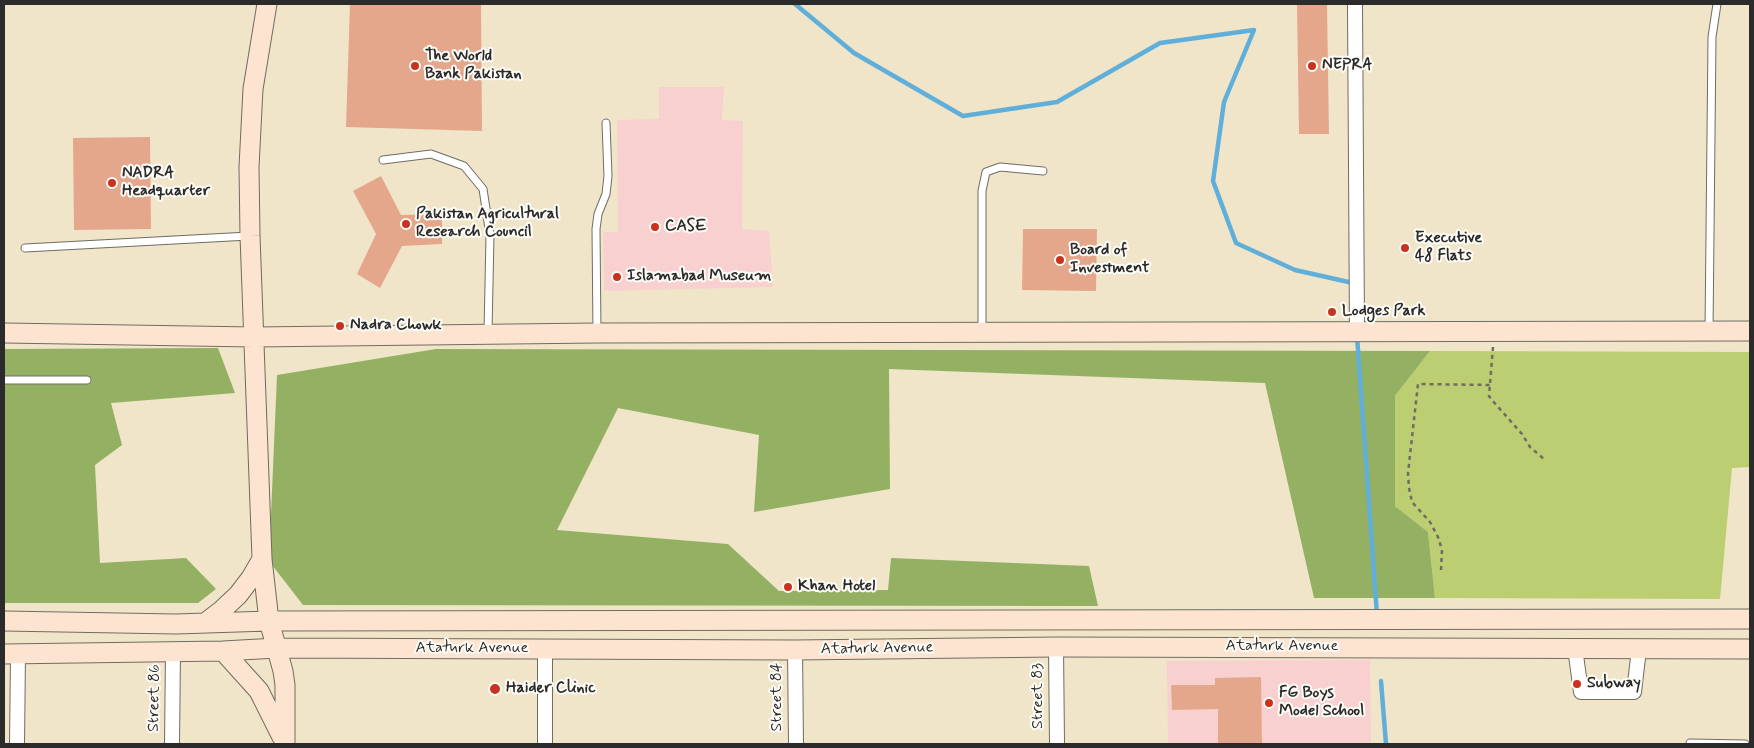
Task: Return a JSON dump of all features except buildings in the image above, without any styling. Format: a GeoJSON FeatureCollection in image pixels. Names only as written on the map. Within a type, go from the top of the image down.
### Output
{"type":"FeatureCollection","features":[{"type":"Feature","properties":{"kind":"street"},"geometry":{"type":"LineString","coordinates":[[267,4],[253,89],[249,167],[250,236],[262,558],[270,621],[281,658],[285,685],[285,744]]}},
{"type":"Feature","properties":{"kind":"street"},"geometry":{"type":"LineString","coordinates":[[1355,4],[1357,331]]}},
{"type":"Feature","properties":{"kind":"street"},"geometry":{"type":"LineString","coordinates":[[4,333],[254,337],[597,333],[1750,331]]}},
{"type":"Feature","properties":{"kind":"street"},"geometry":{"type":"LineString","coordinates":[[205,623],[238,595],[252,578],[262,558]]}},
{"type":"Feature","properties":{"kind":"street","name":"Ataturk Avenue"},"geometry":{"type":"LineString","coordinates":[[4,621],[176,624],[270,621],[1750,619]]}},
{"type":"Feature","properties":{"kind":"street"},"geometry":{"type":"LineString","coordinates":[[1116,620],[1118,647]]}},
{"type":"Feature","properties":{"kind":"street","name":"Ataturk Avenue"},"geometry":{"type":"LineString","coordinates":[[11,654],[223,651],[277,648],[795,650],[1056,647],[1750,649]]}},
{"type":"Feature","properties":{"kind":"street","name":"Street 83"},"geometry":{"type":"LineString","coordinates":[[1056,647],[1056,744]]}},
{"type":"Feature","properties":{"kind":"street"},"geometry":{"type":"LineString","coordinates":[[1575,648],[1581,692],[1634,692],[1638,649]]}},
{"type":"Feature","properties":{"kind":"street"},"geometry":{"type":"LineString","coordinates":[[545,649],[545,744]]}},
{"type":"Feature","properties":{"kind":"street","name":"Street 84"},"geometry":{"type":"LineString","coordinates":[[795,650],[796,744]]}},
{"type":"Feature","properties":{"kind":"street"},"geometry":{"type":"LineString","coordinates":[[223,651],[260,691],[285,744]]}},
{"type":"Feature","properties":{"kind":"street","name":"Street 86"},"geometry":{"type":"LineString","coordinates":[[172,744],[173,652]]}},
{"type":"Feature","properties":{"kind":"street"},"geometry":{"type":"LineString","coordinates":[[11,654],[17,744]]}},
{"type":"Feature","properties":{"kind":"lane"},"geometry":{"type":"LineString","coordinates":[[1708,331],[1712,37],[1717,4]]}},
{"type":"Feature","properties":{"kind":"lane"},"geometry":{"type":"LineString","coordinates":[[597,333],[596,229],[598,214],[606,194],[608,176],[606,123]]}},
{"type":"Feature","properties":{"kind":"lane"},"geometry":{"type":"LineString","coordinates":[[383,160],[431,154],[464,166],[483,189],[490,235],[488,335]]}},
{"type":"Feature","properties":{"kind":"lane"},"geometry":{"type":"LineString","coordinates":[[982,333],[982,191],[986,172],[1000,167],[1043,171]]}},
{"type":"Feature","properties":{"kind":"lane"},"geometry":{"type":"LineString","coordinates":[[25,248],[250,236]]}},
{"type":"Feature","properties":{"kind":"lane"},"geometry":{"type":"LineString","coordinates":[[4,380],[87,380]]}},
{"type":"Feature","properties":{"kind":"lane"},"geometry":{"type":"LineString","coordinates":[[1690,743],[1745,744]]}},
{"type":"Feature","properties":{"kind":"path"},"geometry":{"type":"LineString","coordinates":[[1494,331],[1489,396],[1493,404],[1522,434],[1530,447],[1544,459]]}},
{"type":"Feature","properties":{"kind":"path"},"geometry":{"type":"LineString","coordinates":[[1441,570],[1442,550],[1438,537],[1430,522],[1412,502],[1409,488],[1408,473],[1418,384],[1491,385]]}},
{"type":"Feature","properties":{"kind":"shaded area"},"geometry":{"type":"Polygon","coordinates":[[[659,87],[724,87],[722,120],[743,121],[742,229],[769,231],[773,287],[604,291],[603,232],[618,232],[617,120],[659,119],[659,87]]]}},
{"type":"Feature","properties":{"kind":"shaded area","name":"FG Boys Model School"},"geometry":{"type":"Polygon","coordinates":[[[1370,660],[1371,744],[1168,744],[1167,661],[1370,660]]]}},
{"type":"Feature","properties":{"kind":"green space"},"geometry":{"type":"Polygon","coordinates":[[[218,348],[235,393],[111,403],[122,445],[95,465],[100,563],[186,558],[216,589],[198,603],[4,603],[4,349],[218,348]]]}},
{"type":"Feature","properties":{"kind":"green space"},"geometry":{"type":"Polygon","coordinates":[[[436,349],[1430,351],[1395,396],[1395,506],[1428,532],[1435,598],[1314,598],[1265,383],[889,369],[890,489],[754,512],[759,435],[618,408],[557,530],[728,544],[779,591],[888,590],[891,558],[1089,566],[1098,606],[303,605],[269,561],[277,375],[436,349]]]}},
{"type":"Feature","properties":{"kind":"green space"},"geometry":{"type":"Polygon","coordinates":[[[1430,351],[1750,352],[1750,467],[1732,468],[1720,599],[1435,598],[1428,532],[1395,506],[1395,396],[1430,351]]]}},
{"type":"Feature","properties":{"kind":"waterway"},"geometry":{"type":"LineString","coordinates":[[795,4],[854,53],[963,116],[1057,102],[1160,43],[1254,30],[1224,102],[1213,181],[1236,243],[1295,270],[1353,283],[1354,285]]}},
{"type":"Feature","properties":{"kind":"waterway"},"geometry":{"type":"LineString","coordinates":[[1357,336],[1377,615]]}},
{"type":"Feature","properties":{"kind":"waterway"},"geometry":{"type":"LineString","coordinates":[[1381,681],[1386,744]]}},
{"type":"Feature","properties":{"kind":"place","name":"The World Bank Pakistan"},"geometry":{"type":"Point","coordinates":[415,66]}},
{"type":"Feature","properties":{"kind":"place","name":"NEPRA"},"geometry":{"type":"Point","coordinates":[1312,66]}},
{"type":"Feature","properties":{"kind":"place","name":"NADRA Headquarter"},"geometry":{"type":"Point","coordinates":[112,183]}},
{"type":"Feature","properties":{"kind":"place","name":"Pakistan Agricultural Research Council"},"geometry":{"type":"Point","coordinates":[406,224]}},
{"type":"Feature","properties":{"kind":"place","name":"CASE"},"geometry":{"type":"Point","coordinates":[655,227]}},
{"type":"Feature","properties":{"kind":"place","name":"Executive 48 Flats"},"geometry":{"type":"Point","coordinates":[1405,248]}},
{"type":"Feature","properties":{"kind":"place","name":"Board of Investment"},"geometry":{"type":"Point","coordinates":[1060,260]}},
{"type":"Feature","properties":{"kind":"place","name":"Islamabad Museum"},"geometry":{"type":"Point","coordinates":[617,277]}},
{"type":"Feature","properties":{"kind":"place","name":"Lodges Park"},"geometry":{"type":"Point","coordinates":[1332,312]}},
{"type":"Feature","properties":{"kind":"place","name":"Nadra Chowk"},"geometry":{"type":"Point","coordinates":[340,326]}},
{"type":"Feature","properties":{"kind":"place","name":"Khan Hotel"},"geometry":{"type":"Point","coordinates":[788,587]}},
{"type":"Feature","properties":{"kind":"place","name":"Subway"},"geometry":{"type":"Point","coordinates":[1577,684]}},
{"type":"Feature","properties":{"kind":"place","name":"Haider Clinic"},"geometry":{"type":"Point","coordinates":[495,689]}},
{"type":"Feature","properties":{"kind":"place","name":"FG Boys Model School"},"geometry":{"type":"Point","coordinates":[1269,703]}}]}
